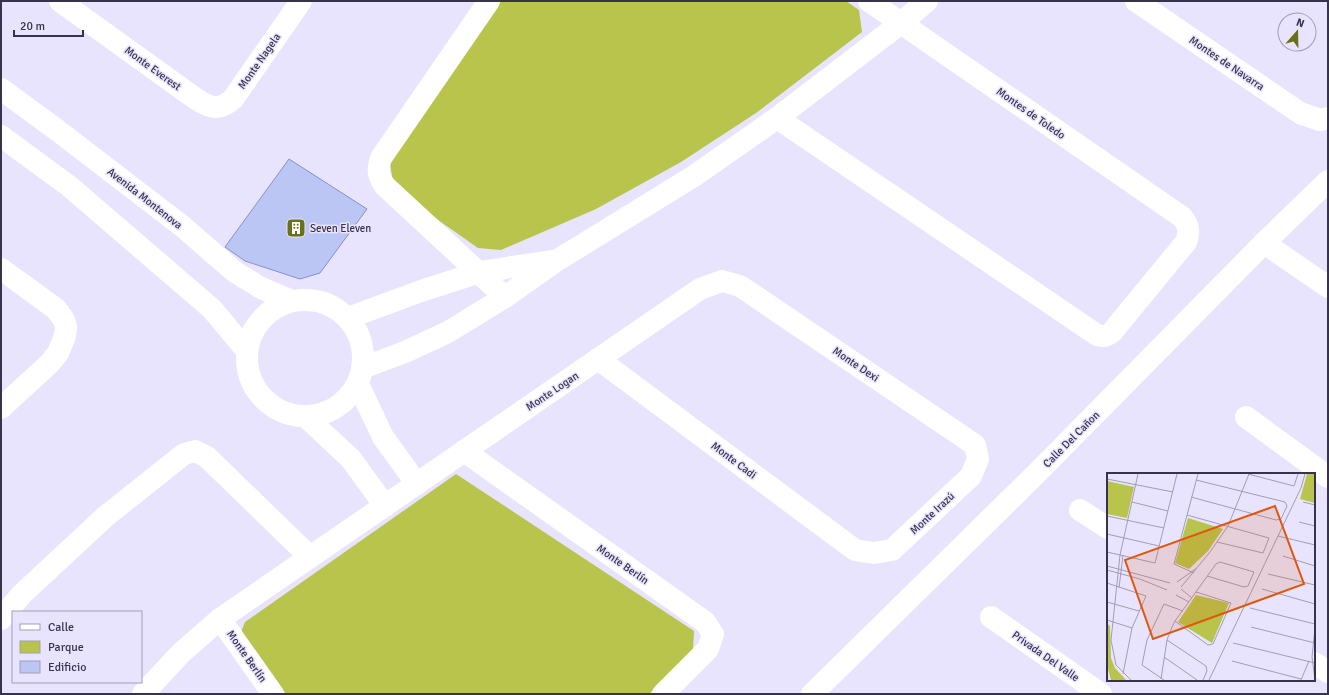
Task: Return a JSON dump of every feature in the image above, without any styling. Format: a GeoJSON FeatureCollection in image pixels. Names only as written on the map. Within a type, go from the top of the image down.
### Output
{"type":"FeatureCollection","features":[{"type":"Feature","properties":{"kind":"street","name":"Monte Everest"},"geometry":{"type":"LineString","coordinates":[[60,1],[196,99],[208,106]]}},
{"type":"Feature","properties":{"kind":"street","name":"Monte Nagela"},"geometry":{"type":"LineString","coordinates":[[208,106],[222,106],[233,99],[301,1]]}},
{"type":"Feature","properties":{"kind":"street"},"geometry":{"type":"LineString","coordinates":[[489,1],[381,158],[378,171],[380,179],[385,186],[480,272],[505,297]]}},
{"type":"Feature","properties":{"kind":"street","name":"Montes de Toledo"},"geometry":{"type":"LineString","coordinates":[[777,118],[1092,333],[1102,337],[1112,332],[1182,247],[1189,235],[1189,229],[1187,223],[1182,217],[869,1]]}},
{"type":"Feature","properties":{"kind":"street"},"geometry":{"type":"LineString","coordinates":[[360,376],[405,352],[448,332],[505,297],[556,261],[694,176],[777,118],[901,23],[927,1]]}},
{"type":"Feature","properties":{"kind":"street","name":"Montes de Navarra"},"geometry":{"type":"LineString","coordinates":[[1136,1],[1300,113],[1324,119]]}},
{"type":"Feature","properties":{"kind":"street","name":"Avenida Montenova"},"geometry":{"type":"LineString","coordinates":[[1,89],[57,130],[176,222],[235,272],[261,288],[292,301]]}},
{"type":"Feature","properties":{"kind":"street"},"geometry":{"type":"LineString","coordinates":[[1,136],[69,186],[206,304],[247,351]]}},
{"type":"Feature","properties":{"kind":"street","name":"Calle Del Cañon"},"geometry":{"type":"LineString","coordinates":[[812,694],[1035,475],[1264,243],[1328,181]]}},
{"type":"Feature","properties":{"kind":"street"},"geometry":{"type":"LineString","coordinates":[[1264,243],[1328,287]]}},
{"type":"Feature","properties":{"kind":"street"},"geometry":{"type":"LineString","coordinates":[[348,318],[421,291],[480,272],[556,261]]}},
{"type":"Feature","properties":{"kind":"street"},"geometry":{"type":"LineString","coordinates":[[1,269],[56,308],[61,314],[66,327],[65,336],[58,353],[49,364],[1,408]]}},
{"type":"Feature","properties":{"kind":"street","name":"Monte Logan"},"geometry":{"type":"LineString","coordinates":[[143,694],[180,653],[220,619],[700,289],[722,281]]}},
{"type":"Feature","properties":{"kind":"street","name":"Monte Dexi"},"geometry":{"type":"LineString","coordinates":[[722,281],[740,286],[975,445],[978,459]]}},
{"type":"Feature","properties":{"kind":"street"},"geometry":{"type":"LineString","coordinates":[[307,300],[322,302],[336,309],[348,318],[358,333],[363,350],[360,376],[348,397],[336,408],[321,414],[305,416],[288,414],[261,396],[252,382],[248,367],[247,351],[252,333],[262,319],[275,307],[292,301],[307,300]]}},
{"type":"Feature","properties":{"kind":"street","name":"Monte Cadi"},"geometry":{"type":"LineString","coordinates":[[598,359],[855,550],[874,553]]}},
{"type":"Feature","properties":{"kind":"street"},"geometry":{"type":"LineString","coordinates":[[360,376],[383,437],[417,484]]}},
{"type":"Feature","properties":{"kind":"street"},"geometry":{"type":"LineString","coordinates":[[305,416],[351,459],[385,506]]}},
{"type":"Feature","properties":{"kind":"street"},"geometry":{"type":"LineString","coordinates":[[1246,417],[1328,477]]}},
{"type":"Feature","properties":{"kind":"street"},"geometry":{"type":"LineString","coordinates":[[1,619],[21,595],[106,516],[184,454],[196,451],[207,457],[310,557]]}},
{"type":"Feature","properties":{"kind":"street","name":"Monte Berlín"},"geometry":{"type":"LineString","coordinates":[[464,451],[705,622],[713,634],[708,649],[663,694]]}},
{"type":"Feature","properties":{"kind":"street","name":"Monte Irazú"},"geometry":{"type":"LineString","coordinates":[[874,553],[892,550],[971,476],[978,459]]}},
{"type":"Feature","properties":{"kind":"street"},"geometry":{"type":"LineString","coordinates":[[1080,510],[1107,527]]}},
{"type":"Feature","properties":{"kind":"street","name":"Privada Del Valle"},"geometry":{"type":"LineString","coordinates":[[991,617],[1101,694]]}},
{"type":"Feature","properties":{"kind":"street","name":"Monte Berlín"},"geometry":{"type":"LineString","coordinates":[[220,619],[273,694]]}},
{"type":"Feature","properties":{"kind":"street"},"geometry":{"type":"LineString","coordinates":[[1315,664],[1328,672]]}},
{"type":"Feature","properties":{"kind":"green space"},"geometry":{"type":"Polygon","coordinates":[[[501,1],[846,1],[859,10],[862,32],[756,113],[681,162],[596,209],[501,250],[478,248],[394,189],[390,163],[501,1]]]}},
{"type":"Feature","properties":{"kind":"green space"},"geometry":{"type":"Polygon","coordinates":[[[456,474],[694,631],[693,650],[649,694],[286,694],[241,632],[245,622],[456,474]]]}},
{"type":"Feature","properties":{"kind":"building","name":"Seven Eleven"},"geometry":{"type":"Polygon","coordinates":[[[289,159],[367,209],[320,273],[300,279],[245,261],[225,247],[289,159]]]}},
{"type":"Feature","properties":{"kind":"place","name":"Seven Eleven"},"geometry":{"type":"Point","coordinates":[296,228]}}]}
